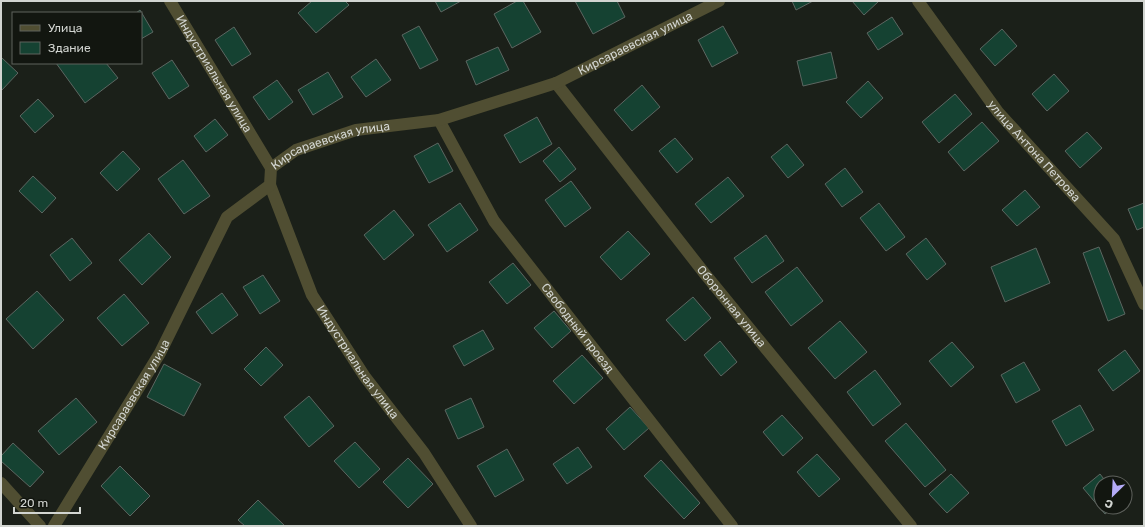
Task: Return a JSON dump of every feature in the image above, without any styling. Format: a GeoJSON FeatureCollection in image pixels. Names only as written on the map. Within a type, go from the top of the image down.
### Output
{"type":"FeatureCollection","features":[{"type":"Feature","properties":{"kind":"street","name":"Индустриальная улица"},"geometry":{"type":"LineString","coordinates":[[170,1],[271,168]]}},
{"type":"Feature","properties":{"kind":"street","name":"Кирсараевская улица"},"geometry":{"type":"LineString","coordinates":[[54,526],[160,353],[227,217],[270,185],[271,168],[296,150],[356,130],[439,120],[556,82],[718,1]]}},
{"type":"Feature","properties":{"kind":"street","name":"улица Антона Петрова"},"geometry":{"type":"LineString","coordinates":[[918,1],[998,112],[1114,239],[1144,304]]}},
{"type":"Feature","properties":{"kind":"street","name":"Оборонная улица"},"geometry":{"type":"LineString","coordinates":[[556,82],[705,274],[911,526]]}},
{"type":"Feature","properties":{"kind":"street","name":"Свободный проезд"},"geometry":{"type":"LineString","coordinates":[[439,120],[494,221],[732,526]]}},
{"type":"Feature","properties":{"kind":"street","name":"Индустриальная улица"},"geometry":{"type":"LineString","coordinates":[[270,185],[312,295],[365,377],[424,452],[471,526]]}},
{"type":"Feature","properties":{"kind":"street"},"geometry":{"type":"LineString","coordinates":[[1,483],[40,526]]}},
{"type":"Feature","properties":{"kind":"building"},"geometry":{"type":"Polygon","coordinates":[[[312,1],[345,1],[349,5],[316,33],[298,13],[312,1]]]}},
{"type":"Feature","properties":{"kind":"building"},"geometry":{"type":"Polygon","coordinates":[[[435,1],[461,1],[441,12],[435,1]]]}},
{"type":"Feature","properties":{"kind":"building"},"geometry":{"type":"Polygon","coordinates":[[[517,1],[523,1],[541,32],[512,48],[494,14],[517,1]]]}},
{"type":"Feature","properties":{"kind":"building"},"geometry":{"type":"Polygon","coordinates":[[[575,1],[617,1],[625,17],[593,34],[575,1]]]}},
{"type":"Feature","properties":{"kind":"building"},"geometry":{"type":"Polygon","coordinates":[[[792,1],[813,1],[796,10],[792,1]]]}},
{"type":"Feature","properties":{"kind":"building"},"geometry":{"type":"Polygon","coordinates":[[[852,1],[879,1],[864,15],[852,1]]]}},
{"type":"Feature","properties":{"kind":"building"},"geometry":{"type":"Polygon","coordinates":[[[142,13],[153,32],[142,38],[142,13]]]}},
{"type":"Feature","properties":{"kind":"building"},"geometry":{"type":"Polygon","coordinates":[[[892,17],[903,34],[878,50],[867,33],[892,17]]]}},
{"type":"Feature","properties":{"kind":"building"},"geometry":{"type":"Polygon","coordinates":[[[419,26],[438,60],[420,69],[402,35],[419,26]]]}},
{"type":"Feature","properties":{"kind":"building"},"geometry":{"type":"Polygon","coordinates":[[[723,26],[738,53],[712,67],[698,40],[723,26]]]}},
{"type":"Feature","properties":{"kind":"building"},"geometry":{"type":"Polygon","coordinates":[[[234,27],[251,54],[232,66],[215,40],[234,27]]]}},
{"type":"Feature","properties":{"kind":"building"},"geometry":{"type":"Polygon","coordinates":[[[1002,29],[1017,46],[995,66],[980,49],[1002,29]]]}},
{"type":"Feature","properties":{"kind":"building"},"geometry":{"type":"Polygon","coordinates":[[[498,47],[509,70],[476,85],[466,61],[498,47]]]}},
{"type":"Feature","properties":{"kind":"building"},"geometry":{"type":"Polygon","coordinates":[[[831,52],[837,78],[803,86],[797,61],[831,52]]]}},
{"type":"Feature","properties":{"kind":"building"},"geometry":{"type":"Polygon","coordinates":[[[2,58],[18,73],[1,91],[1,59],[2,58]]]}},
{"type":"Feature","properties":{"kind":"building"},"geometry":{"type":"Polygon","coordinates":[[[376,59],[391,80],[366,97],[351,77],[376,59]]]}},
{"type":"Feature","properties":{"kind":"building"},"geometry":{"type":"Polygon","coordinates":[[[172,60],[189,86],[169,99],[152,73],[172,60]]]}},
{"type":"Feature","properties":{"kind":"building"},"geometry":{"type":"Polygon","coordinates":[[[57,64],[107,64],[118,78],[85,103],[57,64]]]}},
{"type":"Feature","properties":{"kind":"building"},"geometry":{"type":"Polygon","coordinates":[[[328,72],[343,97],[313,115],[298,90],[328,72]]]}},
{"type":"Feature","properties":{"kind":"building"},"geometry":{"type":"Polygon","coordinates":[[[1054,74],[1069,91],[1047,111],[1032,94],[1054,74]]]}},
{"type":"Feature","properties":{"kind":"building"},"geometry":{"type":"Polygon","coordinates":[[[277,80],[293,102],[269,120],[253,97],[277,80]]]}},
{"type":"Feature","properties":{"kind":"building"},"geometry":{"type":"Polygon","coordinates":[[[868,81],[883,98],[861,118],[846,102],[868,81]]]}},
{"type":"Feature","properties":{"kind":"building"},"geometry":{"type":"Polygon","coordinates":[[[642,85],[660,107],[632,131],[614,110],[642,85]]]}},
{"type":"Feature","properties":{"kind":"building"},"geometry":{"type":"Polygon","coordinates":[[[955,94],[972,114],[939,143],[922,122],[955,94]]]}},
{"type":"Feature","properties":{"kind":"building"},"geometry":{"type":"Polygon","coordinates":[[[38,99],[54,116],[35,133],[20,116],[38,99]]]}},
{"type":"Feature","properties":{"kind":"building"},"geometry":{"type":"Polygon","coordinates":[[[537,117],[552,144],[520,163],[504,135],[537,117]]]}},
{"type":"Feature","properties":{"kind":"building"},"geometry":{"type":"Polygon","coordinates":[[[215,119],[228,135],[206,152],[194,136],[215,119]]]}},
{"type":"Feature","properties":{"kind":"building"},"geometry":{"type":"Polygon","coordinates":[[[982,122],[999,141],[964,171],[948,152],[982,122]]]}},
{"type":"Feature","properties":{"kind":"building"},"geometry":{"type":"Polygon","coordinates":[[[1087,132],[1102,148],[1080,168],[1065,151],[1087,132]]]}},
{"type":"Feature","properties":{"kind":"building"},"geometry":{"type":"Polygon","coordinates":[[[675,138],[693,159],[677,173],[659,151],[675,138]]]}},
{"type":"Feature","properties":{"kind":"building"},"geometry":{"type":"Polygon","coordinates":[[[438,143],[453,171],[429,183],[414,156],[438,143]]]}},
{"type":"Feature","properties":{"kind":"building"},"geometry":{"type":"Polygon","coordinates":[[[787,144],[804,165],[788,178],[771,157],[787,144]]]}},
{"type":"Feature","properties":{"kind":"building"},"geometry":{"type":"Polygon","coordinates":[[[559,147],[576,169],[560,182],[543,161],[559,147]]]}},
{"type":"Feature","properties":{"kind":"building"},"geometry":{"type":"Polygon","coordinates":[[[123,151],[140,169],[117,191],[100,173],[123,151]]]}},
{"type":"Feature","properties":{"kind":"building"},"geometry":{"type":"Polygon","coordinates":[[[183,160],[210,196],[184,214],[158,179],[183,160]]]}},
{"type":"Feature","properties":{"kind":"building"},"geometry":{"type":"Polygon","coordinates":[[[845,168],[863,192],[842,207],[825,184],[845,168]]]}},
{"type":"Feature","properties":{"kind":"building"},"geometry":{"type":"Polygon","coordinates":[[[33,176],[56,198],[42,213],[19,191],[33,176]]]}},
{"type":"Feature","properties":{"kind":"building"},"geometry":{"type":"Polygon","coordinates":[[[728,177],[744,196],[711,223],[695,204],[728,177]]]}},
{"type":"Feature","properties":{"kind":"building"},"geometry":{"type":"Polygon","coordinates":[[[571,181],[591,208],[565,227],[545,200],[571,181]]]}},
{"type":"Feature","properties":{"kind":"building"},"geometry":{"type":"Polygon","coordinates":[[[1025,190],[1040,207],[1017,226],[1002,210],[1025,190]]]}},
{"type":"Feature","properties":{"kind":"building"},"geometry":{"type":"Polygon","coordinates":[[[460,203],[478,230],[447,252],[428,225],[460,203]]]}},
{"type":"Feature","properties":{"kind":"building"},"geometry":{"type":"Polygon","coordinates":[[[879,203],[905,237],[886,251],[860,218],[879,203]]]}},
{"type":"Feature","properties":{"kind":"building"},"geometry":{"type":"Polygon","coordinates":[[[1144,203],[1144,227],[1137,230],[1128,209],[1144,203]]]}},
{"type":"Feature","properties":{"kind":"building"},"geometry":{"type":"Polygon","coordinates":[[[394,210],[414,235],[384,260],[364,235],[394,210]]]}},
{"type":"Feature","properties":{"kind":"building"},"geometry":{"type":"Polygon","coordinates":[[[628,231],[650,254],[621,280],[600,257],[628,231]]]}},
{"type":"Feature","properties":{"kind":"building"},"geometry":{"type":"Polygon","coordinates":[[[149,233],[171,257],[142,285],[119,260],[149,233]]]}},
{"type":"Feature","properties":{"kind":"building"},"geometry":{"type":"Polygon","coordinates":[[[766,235],[784,261],[752,283],[734,258],[766,235]]]}},
{"type":"Feature","properties":{"kind":"building"},"geometry":{"type":"Polygon","coordinates":[[[72,238],[92,263],[70,281],[50,255],[72,238]]]}},
{"type":"Feature","properties":{"kind":"building"},"geometry":{"type":"Polygon","coordinates":[[[926,238],[946,264],[927,280],[906,254],[926,238]]]}},
{"type":"Feature","properties":{"kind":"building"},"geometry":{"type":"Polygon","coordinates":[[[1099,247],[1125,314],[1108,321],[1083,253],[1099,247]]]}},
{"type":"Feature","properties":{"kind":"building"},"geometry":{"type":"Polygon","coordinates":[[[1036,248],[1050,283],[1005,302],[991,267],[1036,248]]]}},
{"type":"Feature","properties":{"kind":"building"},"geometry":{"type":"Polygon","coordinates":[[[513,263],[531,285],[507,304],[489,282],[513,263]]]}},
{"type":"Feature","properties":{"kind":"building"},"geometry":{"type":"Polygon","coordinates":[[[797,267],[823,301],[791,326],[765,292],[797,267]]]}},
{"type":"Feature","properties":{"kind":"building"},"geometry":{"type":"Polygon","coordinates":[[[263,275],[280,301],[260,314],[243,287],[263,275]]]}},
{"type":"Feature","properties":{"kind":"building"},"geometry":{"type":"Polygon","coordinates":[[[37,291],[64,320],[33,349],[6,319],[37,291]]]}},
{"type":"Feature","properties":{"kind":"building"},"geometry":{"type":"Polygon","coordinates":[[[222,293],[238,315],[212,334],[196,312],[222,293]]]}},
{"type":"Feature","properties":{"kind":"building"},"geometry":{"type":"Polygon","coordinates":[[[124,294],[149,323],[122,346],[97,318],[124,294]]]}},
{"type":"Feature","properties":{"kind":"building"},"geometry":{"type":"Polygon","coordinates":[[[693,297],[711,318],[685,341],[666,320],[693,297]]]}},
{"type":"Feature","properties":{"kind":"building"},"geometry":{"type":"Polygon","coordinates":[[[554,311],[571,331],[552,348],[534,328],[554,311]]]}},
{"type":"Feature","properties":{"kind":"building"},"geometry":{"type":"Polygon","coordinates":[[[840,321],[867,352],[835,379],[808,348],[840,321]]]}},
{"type":"Feature","properties":{"kind":"building"},"geometry":{"type":"Polygon","coordinates":[[[483,330],[494,349],[464,366],[453,346],[483,330]]]}},
{"type":"Feature","properties":{"kind":"building"},"geometry":{"type":"Polygon","coordinates":[[[720,341],[737,362],[721,376],[704,355],[720,341]]]}},
{"type":"Feature","properties":{"kind":"building"},"geometry":{"type":"Polygon","coordinates":[[[952,342],[974,367],[951,387],[929,361],[952,342]]]}},
{"type":"Feature","properties":{"kind":"building"},"geometry":{"type":"Polygon","coordinates":[[[266,347],[283,365],[261,386],[244,369],[266,347]]]}},
{"type":"Feature","properties":{"kind":"building"},"geometry":{"type":"Polygon","coordinates":[[[1125,350],[1140,371],[1113,391],[1098,370],[1125,350]]]}},
{"type":"Feature","properties":{"kind":"building"},"geometry":{"type":"Polygon","coordinates":[[[582,355],[603,378],[574,404],[553,381],[582,355]]]}},
{"type":"Feature","properties":{"kind":"building"},"geometry":{"type":"Polygon","coordinates":[[[1024,362],[1040,390],[1016,403],[1001,375],[1024,362]]]}},
{"type":"Feature","properties":{"kind":"building"},"geometry":{"type":"Polygon","coordinates":[[[164,364],[201,384],[184,416],[147,397],[164,364]]]}},
{"type":"Feature","properties":{"kind":"building"},"geometry":{"type":"Polygon","coordinates":[[[875,370],[901,404],[873,426],[847,392],[875,370]]]}},
{"type":"Feature","properties":{"kind":"building"},"geometry":{"type":"Polygon","coordinates":[[[309,396],[334,426],[309,447],[284,417],[309,396]]]}},
{"type":"Feature","properties":{"kind":"building"},"geometry":{"type":"Polygon","coordinates":[[[76,398],[97,422],[59,455],[38,431],[76,398]]]}},
{"type":"Feature","properties":{"kind":"building"},"geometry":{"type":"Polygon","coordinates":[[[471,398],[484,427],[458,439],[445,410],[471,398]]]}},
{"type":"Feature","properties":{"kind":"building"},"geometry":{"type":"Polygon","coordinates":[[[1080,405],[1094,430],[1066,446],[1052,421],[1080,405]]]}},
{"type":"Feature","properties":{"kind":"building"},"geometry":{"type":"Polygon","coordinates":[[[630,407],[649,428],[624,450],[606,429],[630,407]]]}},
{"type":"Feature","properties":{"kind":"building"},"geometry":{"type":"Polygon","coordinates":[[[782,415],[803,438],[783,456],[763,432],[782,415]]]}},
{"type":"Feature","properties":{"kind":"building"},"geometry":{"type":"Polygon","coordinates":[[[906,423],[946,470],[925,487],[885,441],[906,423]]]}},
{"type":"Feature","properties":{"kind":"building"},"geometry":{"type":"Polygon","coordinates":[[[355,442],[380,469],[359,488],[334,461],[355,442]]]}},
{"type":"Feature","properties":{"kind":"building"},"geometry":{"type":"Polygon","coordinates":[[[13,443],[44,472],[30,487],[1,461],[1,456],[13,443]]]}},
{"type":"Feature","properties":{"kind":"building"},"geometry":{"type":"Polygon","coordinates":[[[578,447],[592,467],[567,484],[553,464],[578,447]]]}},
{"type":"Feature","properties":{"kind":"building"},"geometry":{"type":"Polygon","coordinates":[[[507,449],[524,480],[495,497],[477,466],[507,449]]]}},
{"type":"Feature","properties":{"kind":"building"},"geometry":{"type":"Polygon","coordinates":[[[817,454],[840,479],[819,497],[797,472],[817,454]]]}},
{"type":"Feature","properties":{"kind":"building"},"geometry":{"type":"Polygon","coordinates":[[[408,458],[433,484],[408,508],[383,482],[408,458]]]}},
{"type":"Feature","properties":{"kind":"building"},"geometry":{"type":"Polygon","coordinates":[[[661,460],[700,503],[684,519],[644,476],[661,460]]]}},
{"type":"Feature","properties":{"kind":"building"},"geometry":{"type":"Polygon","coordinates":[[[120,466],[150,496],[130,516],[101,486],[120,466]]]}},
{"type":"Feature","properties":{"kind":"building"},"geometry":{"type":"Polygon","coordinates":[[[951,474],[969,493],[947,513],[929,494],[951,474]]]}},
{"type":"Feature","properties":{"kind":"building"},"geometry":{"type":"Polygon","coordinates":[[[1093,480],[1093,500],[1083,488],[1093,480]]]}},
{"type":"Feature","properties":{"kind":"building"},"geometry":{"type":"Polygon","coordinates":[[[258,500],[285,526],[245,526],[238,520],[258,500]]]}}]}
